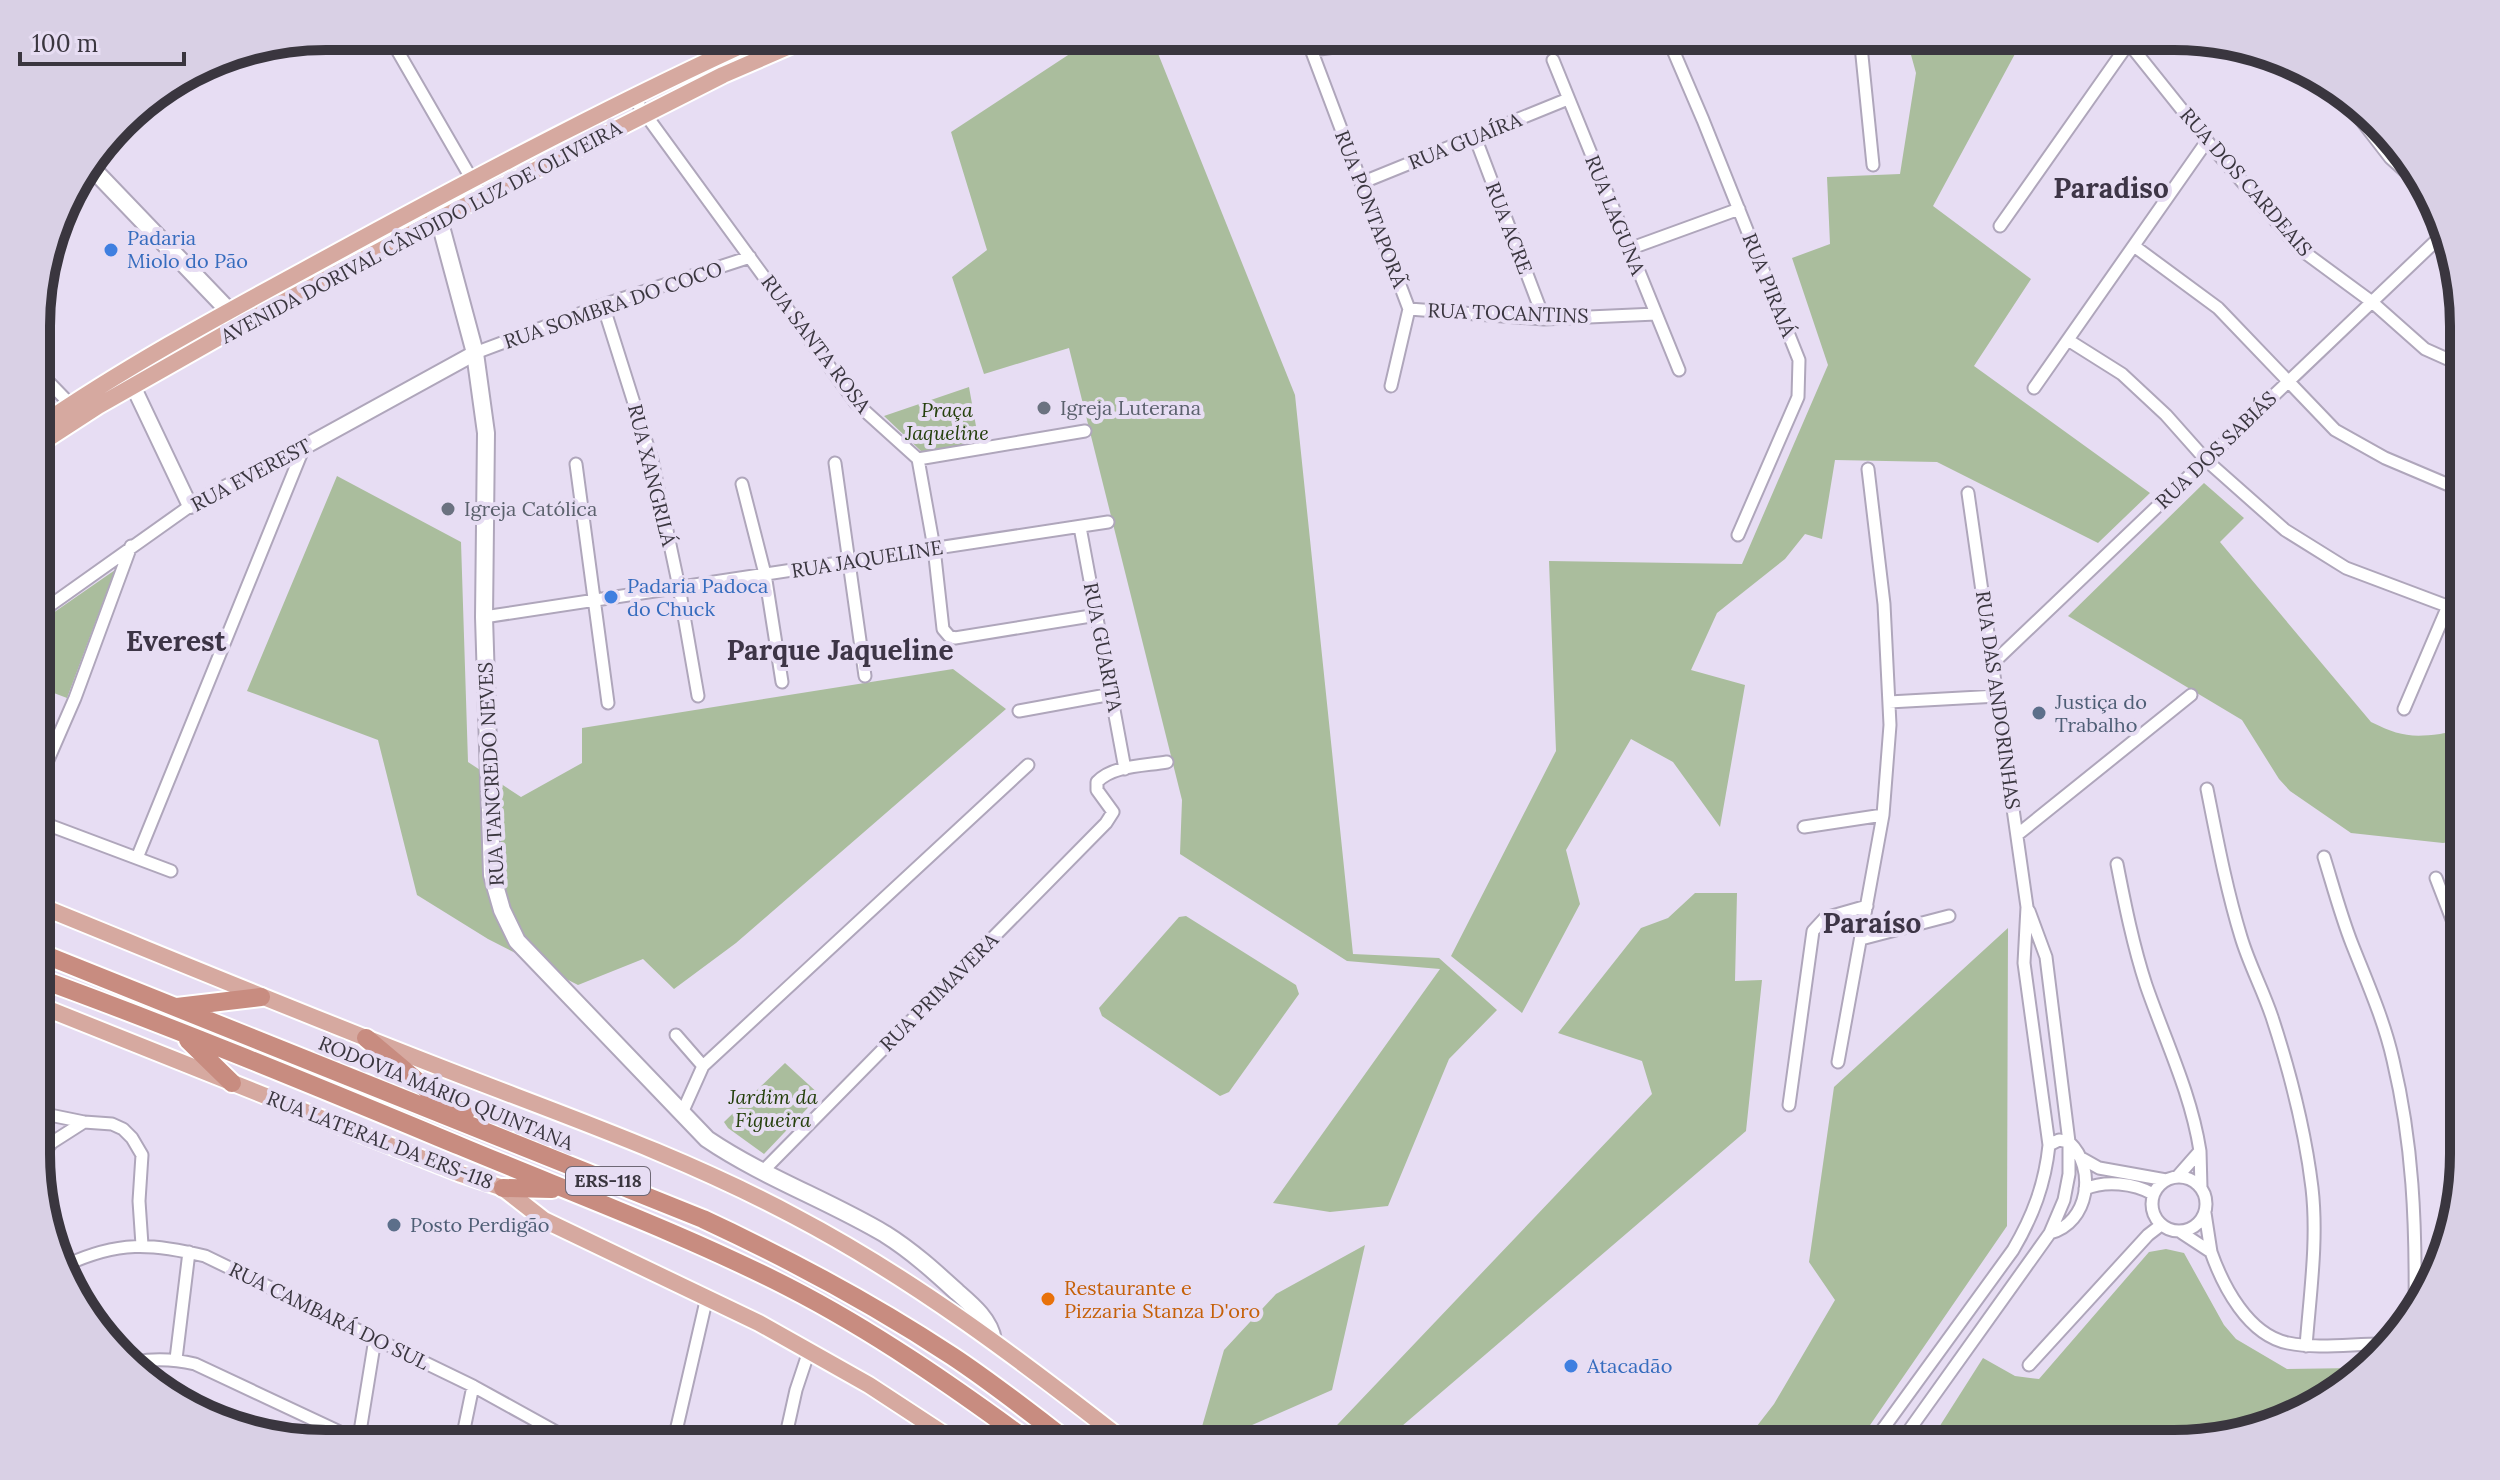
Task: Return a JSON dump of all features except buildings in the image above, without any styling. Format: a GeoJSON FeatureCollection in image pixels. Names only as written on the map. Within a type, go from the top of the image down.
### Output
{"type":"FeatureCollection","features":[{"type":"Feature","properties":{"kind":"highway","name":"RODOVIA MÁRIO QUINTANA"},"geometry":{"type":"LineString","coordinates":[[50,957],[703,1219],[875,1308],[952,1356],[1052,1430]]}},
{"type":"Feature","properties":{"kind":"highway","name":"RODOVIA MÁRIO QUINTANA"},"geometry":{"type":"LineString","coordinates":[[50,983],[280,1071],[710,1250],[791,1289],[865,1330],[935,1375],[1006,1430]]}},
{"type":"Feature","properties":{"kind":"highway"},"geometry":{"type":"LineString","coordinates":[[175,1007],[261,997]]}},
{"type":"Feature","properties":{"kind":"highway"},"geometry":{"type":"LineString","coordinates":[[180,1032],[232,1083]]}},
{"type":"Feature","properties":{"kind":"highway"},"geometry":{"type":"LineString","coordinates":[[366,1038],[429,1091],[504,1139]]}},
{"type":"Feature","properties":{"kind":"highway"},"geometry":{"type":"LineString","coordinates":[[503,1188],[563,1189]]}},
{"type":"Feature","properties":{"kind":"main road","name":"AVENIDA DORIVAL CÂNDIDO LUZ DE OLIVEIRA"},"geometry":{"type":"LineString","coordinates":[[50,437],[233,319],[471,180],[632,96],[732,50]]}},
{"type":"Feature","properties":{"kind":"main road","name":"AVENIDA DORIVAL CÂNDIDO LUZ DE OLIVEIRA"},"geometry":{"type":"LineString","coordinates":[[50,419],[233,319],[723,75],[781,50]]}},
{"type":"Feature","properties":{"kind":"main road"},"geometry":{"type":"LineString","coordinates":[[97,173],[233,319]]}},
{"type":"Feature","properties":{"kind":"main road","name":"RUA TANCREDO NEVES"},"geometry":{"type":"LineString","coordinates":[[439,219],[475,353],[486,433],[484,617],[492,875],[502,910],[517,941],[707,1139],[734,1157],[883,1233],[920,1258],[979,1313],[989,1327],[993,1340]]}},
{"type":"Feature","properties":{"kind":"main road"},"geometry":{"type":"LineString","coordinates":[[50,910],[261,997],[654,1150],[727,1182],[797,1217],[909,1283],[993,1340],[1109,1430]]}},
{"type":"Feature","properties":{"kind":"main road","name":"RUA LATERAL DA ERS-118"},"geometry":{"type":"LineString","coordinates":[[50,1010],[503,1188],[544,1220],[707,1297],[809,1351],[938,1430]]}},
{"type":"Feature","properties":{"kind":"main road"},"geometry":{"type":"LineString","coordinates":[[909,1283],[920,1258]]}},
{"type":"Feature","properties":{"kind":"street"},"geometry":{"type":"LineString","coordinates":[[397,50],[482,197]]}},
{"type":"Feature","properties":{"kind":"street","name":"RUA PONTAPORÃ"},"geometry":{"type":"LineString","coordinates":[[1312,50],[1409,309],[1391,386]]}},
{"type":"Feature","properties":{"kind":"street","name":"RUA PIRAJÁ"},"geometry":{"type":"LineString","coordinates":[[1673,50],[1799,360],[1798,397],[1738,535]]}},
{"type":"Feature","properties":{"kind":"street"},"geometry":{"type":"LineString","coordinates":[[1861,50],[1873,165]]}},
{"type":"Feature","properties":{"kind":"street"},"geometry":{"type":"LineString","coordinates":[[2000,226],[2121,50]]}},
{"type":"Feature","properties":{"kind":"street","name":"RUA DOS CARDEAIS"},"geometry":{"type":"LineString","coordinates":[[2138,50],[2207,141],[2300,249],[2372,302],[2425,349],[2449,360]]}},
{"type":"Feature","properties":{"kind":"street","name":"RUA LAGUNA"},"geometry":{"type":"LineString","coordinates":[[1553,60],[1679,370]]}},
{"type":"Feature","properties":{"kind":"street","name":"RUA SANTA ROSA"},"geometry":{"type":"LineString","coordinates":[[632,96],[856,403],[918,459]]}},
{"type":"Feature","properties":{"kind":"street","name":"RUA GUAÍRA"},"geometry":{"type":"LineString","coordinates":[[1361,183],[1568,99]]}},
{"type":"Feature","properties":{"kind":"street","name":"RUA ACRE"},"geometry":{"type":"LineString","coordinates":[[1475,137],[1544,319]]}},
{"type":"Feature","properties":{"kind":"street"},"geometry":{"type":"LineString","coordinates":[[2034,388],[2207,141]]}},
{"type":"Feature","properties":{"kind":"street"},"geometry":{"type":"LineString","coordinates":[[1629,249],[1739,209]]}},
{"type":"Feature","properties":{"kind":"street","name":"RUA DOS SABIÁS"},"geometry":{"type":"LineString","coordinates":[[1993,663],[2436,241]]}},
{"type":"Feature","properties":{"kind":"street"},"geometry":{"type":"LineString","coordinates":[[2134,246],[2218,308],[2335,430],[2385,458],[2449,485]]}},
{"type":"Feature","properties":{"kind":"street","name":"RUA SOMBRA DO COCO"},"geometry":{"type":"LineString","coordinates":[[475,353],[603,305],[750,257]]}},
{"type":"Feature","properties":{"kind":"street","name":"RUA XANGRILÁ"},"geometry":{"type":"LineString","coordinates":[[603,305],[652,460],[698,696]]}},
{"type":"Feature","properties":{"kind":"street","name":"RUA TOCANTINS"},"geometry":{"type":"LineString","coordinates":[[1409,309],[1544,319],[1656,314]]}},
{"type":"Feature","properties":{"kind":"street"},"geometry":{"type":"LineString","coordinates":[[2068,340],[2122,374],[2166,415],[2206,460],[2285,530],[2346,568],[2448,606],[2404,709]]}},
{"type":"Feature","properties":{"kind":"street","name":"RUA EVEREST"},"geometry":{"type":"LineString","coordinates":[[50,605],[190,506],[475,353]]}},
{"type":"Feature","properties":{"kind":"street"},"geometry":{"type":"LineString","coordinates":[[50,383],[71,405]]}},
{"type":"Feature","properties":{"kind":"street"},"geometry":{"type":"LineString","coordinates":[[133,386],[190,506]]}},
{"type":"Feature","properties":{"kind":"street"},"geometry":{"type":"LineString","coordinates":[[1085,431],[918,459],[934,548],[943,629],[949,636],[955,638],[1097,615]]}},
{"type":"Feature","properties":{"kind":"street"},"geometry":{"type":"LineString","coordinates":[[137,858],[304,447]]}},
{"type":"Feature","properties":{"kind":"street"},"geometry":{"type":"LineString","coordinates":[[835,463],[865,676]]}},
{"type":"Feature","properties":{"kind":"street"},"geometry":{"type":"LineString","coordinates":[[576,464],[608,703]]}},
{"type":"Feature","properties":{"kind":"street"},"geometry":{"type":"LineString","coordinates":[[1838,1062],[1883,815],[1890,725],[1884,604],[1868,469]]}},
{"type":"Feature","properties":{"kind":"street"},"geometry":{"type":"LineString","coordinates":[[742,484],[765,574],[782,682]]}},
{"type":"Feature","properties":{"kind":"street","name":"RUA DAS ANDORINHAS"},"geometry":{"type":"LineString","coordinates":[[1968,493],[2027,907]]}},
{"type":"Feature","properties":{"kind":"street","name":"RUA JAQUELINE"},"geometry":{"type":"LineString","coordinates":[[484,617],[1108,522]]}},
{"type":"Feature","properties":{"kind":"street","name":"RUA GUARITA"},"geometry":{"type":"LineString","coordinates":[[1080,527],[1125,769]]}},
{"type":"Feature","properties":{"kind":"street"},"geometry":{"type":"LineString","coordinates":[[50,755],[75,698],[131,546]]}},
{"type":"Feature","properties":{"kind":"street"},"geometry":{"type":"LineString","coordinates":[[1019,711],[1112,694]]}},
{"type":"Feature","properties":{"kind":"street"},"geometry":{"type":"LineString","coordinates":[[2017,835],[2191,695]]}},
{"type":"Feature","properties":{"kind":"street"},"geometry":{"type":"LineString","coordinates":[[1889,702],[1998,696]]}},
{"type":"Feature","properties":{"kind":"street"},"geometry":{"type":"LineString","coordinates":[[1125,769],[1167,762]]}},
{"type":"Feature","properties":{"kind":"street"},"geometry":{"type":"LineString","coordinates":[[682,1113],[703,1066],[1028,765]]}},
{"type":"Feature","properties":{"kind":"street","name":"RUA PRIMAVERA"},"geometry":{"type":"LineString","coordinates":[[764,1170],[1106,823],[1113,812],[1097,790],[1097,782],[1104,776],[1125,769]]}},
{"type":"Feature","properties":{"kind":"street"},"geometry":{"type":"LineString","coordinates":[[2207,789],[2223,873],[2238,927],[2271,1015],[2293,1086],[2302,1129],[2312,1190],[2314,1254],[2306,1346]]}},
{"type":"Feature","properties":{"kind":"street"},"geometry":{"type":"LineString","coordinates":[[1804,827],[1883,815]]}},
{"type":"Feature","properties":{"kind":"street"},"geometry":{"type":"LineString","coordinates":[[50,825],[171,871]]}},
{"type":"Feature","properties":{"kind":"street"},"geometry":{"type":"LineString","coordinates":[[2324,857],[2351,941],[2379,1011],[2393,1060],[2411,1156],[2415,1287]]}},
{"type":"Feature","properties":{"kind":"street"},"geometry":{"type":"LineString","coordinates":[[2117,864],[2146,986],[2173,1054],[2191,1112],[2200,1151],[2201,1188],[2206,1200],[2211,1252],[2227,1287],[2251,1321],[2266,1334],[2284,1343],[2306,1346],[2373,1344]]}},
{"type":"Feature","properties":{"kind":"street"},"geometry":{"type":"LineString","coordinates":[[2436,878],[2449,912]]}},
{"type":"Feature","properties":{"kind":"street"},"geometry":{"type":"LineString","coordinates":[[1789,1105],[1813,931],[1825,918],[1867,906]]}},
{"type":"Feature","properties":{"kind":"street"},"geometry":{"type":"LineString","coordinates":[[1910,1429],[2050,1233],[2064,1200],[2069,1174],[2069,1142],[2046,957],[2027,907]]}},
{"type":"Feature","properties":{"kind":"street"},"geometry":{"type":"LineString","coordinates":[[1883,1429],[2013,1250],[2031,1220],[2046,1174],[2049,1145],[2024,963],[2027,907]]}},
{"type":"Feature","properties":{"kind":"street"},"geometry":{"type":"LineString","coordinates":[[1861,939],[1949,916]]}},
{"type":"Feature","properties":{"kind":"street"},"geometry":{"type":"LineString","coordinates":[[676,1035],[703,1066]]}},
{"type":"Feature","properties":{"kind":"street"},"geometry":{"type":"LineString","coordinates":[[50,1111],[84,1122],[112,1124],[123,1129],[138,1146],[142,1166],[139,1201],[142,1245]]}},
{"type":"Feature","properties":{"kind":"street"},"geometry":{"type":"LineString","coordinates":[[50,1144],[84,1122]]}},
{"type":"Feature","properties":{"kind":"street"},"geometry":{"type":"LineString","coordinates":[[2049,1145],[2059,1140],[2069,1142],[2083,1159],[2099,1168],[2166,1180],[2178,1176],[2200,1151]]}},
{"type":"Feature","properties":{"kind":"street"},"geometry":{"type":"LineString","coordinates":[[2050,1233],[2063,1230],[2079,1207],[2085,1189],[2083,1159]]}},
{"type":"Feature","properties":{"kind":"street"},"geometry":{"type":"LineString","coordinates":[[2178,1176],[2191,1179],[2201,1188]]}},
{"type":"Feature","properties":{"kind":"street"},"geometry":{"type":"LineString","coordinates":[[2166,1180],[2153,1194],[2151,1208],[2161,1225],[2179,1231],[2211,1252]]}},
{"type":"Feature","properties":{"kind":"street"},"geometry":{"type":"LineString","coordinates":[[2085,1189],[2103,1182],[2153,1194]]}},
{"type":"Feature","properties":{"kind":"street"},"geometry":{"type":"LineString","coordinates":[[2179,1231],[2192,1228],[2205,1213]]}},
{"type":"Feature","properties":{"kind":"street"},"geometry":{"type":"LineString","coordinates":[[2029,1365],[2148,1235],[2161,1225]]}},
{"type":"Feature","properties":{"kind":"street","name":"RUA CAMBARÁ DO SUL"},"geometry":{"type":"LineString","coordinates":[[73,1262],[100,1252],[142,1245],[189,1252],[220,1262],[473,1386],[548,1430]]}},
{"type":"Feature","properties":{"kind":"street"},"geometry":{"type":"LineString","coordinates":[[176,1359],[189,1252]]}},
{"type":"Feature","properties":{"kind":"street"},"geometry":{"type":"LineString","coordinates":[[676,1430],[707,1297]]}},
{"type":"Feature","properties":{"kind":"street"},"geometry":{"type":"LineString","coordinates":[[361,1430],[375,1339]]}},
{"type":"Feature","properties":{"kind":"street"},"geometry":{"type":"LineString","coordinates":[[787,1430],[809,1351]]}},
{"type":"Feature","properties":{"kind":"street"},"geometry":{"type":"LineString","coordinates":[[144,1360],[176,1359],[212,1371],[332,1430]]}},
{"type":"Feature","properties":{"kind":"street"},"geometry":{"type":"LineString","coordinates":[[464,1430],[473,1386]]}},
{"type":"Feature","properties":{"kind":"street"},"geometry":{"type":"LineString","coordinates":[[922,1430],[925,1421]]}},
{"type":"Feature","properties":{"kind":"green space"},"geometry":{"type":"Polygon","coordinates":[[[1076,50],[1157,50],[1295,395],[1353,954],[1439,958],[1497,1010],[1449,1059],[1388,1206],[1330,1212],[1273,1203],[1440,969],[1347,961],[1180,854],[1182,800],[1069,348],[984,374],[952,277],[987,250],[951,132],[1076,50]]]}},
{"type":"Feature","properties":{"kind":"green space"},"geometry":{"type":"Polygon","coordinates":[[[1910,50],[2017,50],[1933,206],[2031,279],[1974,366],[2150,493],[2098,543],[1937,462],[1835,460],[1822,539],[1805,534],[1785,559],[1717,613],[1691,670],[1745,685],[1720,827],[1673,762],[1631,739],[1566,850],[1580,904],[1522,1013],[1451,956],[1556,751],[1549,561],[1742,564],[1828,365],[1792,258],[1830,244],[1827,177],[1900,174],[1916,73],[1910,50]]]}},
{"type":"Feature","properties":{"kind":"green space","name":"Praça Jaqueline"},"geometry":{"type":"Polygon","coordinates":[[[969,387],[979,443],[922,452],[884,416],[969,387]]]}},
{"type":"Feature","properties":{"kind":"green space"},"geometry":{"type":"Polygon","coordinates":[[[337,476],[461,542],[468,762],[521,797],[582,763],[582,728],[953,669],[1006,709],[736,943],[674,989],[643,959],[578,985],[488,939],[417,895],[378,740],[247,691],[337,476]]]}},
{"type":"Feature","properties":{"kind":"green space"},"geometry":{"type":"Polygon","coordinates":[[[2204,483],[2244,518],[2220,542],[2371,722],[2397,733],[2412,735],[2449,732],[2449,842],[2351,833],[2290,791],[2242,720],[2068,616],[2204,483]]]}},
{"type":"Feature","properties":{"kind":"green space"},"geometry":{"type":"Polygon","coordinates":[[[115,570],[67,698],[50,692],[50,616],[115,570]]]}},
{"type":"Feature","properties":{"kind":"green space"},"geometry":{"type":"Polygon","coordinates":[[[1695,893],[1737,893],[1735,981],[1762,980],[1746,1131],[1398,1429],[1333,1429],[1652,1094],[1642,1061],[1558,1033],[1641,928],[1668,918],[1695,893]]]}},
{"type":"Feature","properties":{"kind":"green space"},"geometry":{"type":"Polygon","coordinates":[[[1186,916],[1296,985],[1299,994],[1229,1092],[1220,1096],[1102,1016],[1099,1008],[1179,917],[1186,916]]]}},
{"type":"Feature","properties":{"kind":"green space"},"geometry":{"type":"Polygon","coordinates":[[[2008,928],[2007,1226],[1867,1429],[1754,1429],[1774,1404],[1835,1300],[1809,1262],[1834,1087],[2008,928]]]}},
{"type":"Feature","properties":{"kind":"green space","name":"Jardim da Figueira"},"geometry":{"type":"Polygon","coordinates":[[[785,1063],[820,1095],[764,1154],[724,1122],[785,1063]]]}},
{"type":"Feature","properties":{"kind":"green space"},"geometry":{"type":"Polygon","coordinates":[[[1365,1245],[1332,1390],[1242,1430],[1201,1430],[1224,1350],[1276,1294],[1365,1245]]]}},
{"type":"Feature","properties":{"kind":"green space"},"geometry":{"type":"Polygon","coordinates":[[[2166,1249],[2184,1253],[2224,1325],[2236,1339],[2287,1369],[2347,1368],[2296,1402],[2228,1425],[2192,1429],[1938,1429],[1983,1358],[2015,1376],[2039,1379],[2149,1252],[2166,1249]]]}},
{"type":"Feature","properties":{"kind":"place","name":"Padaria Miolo do Pão"},"geometry":{"type":"Point","coordinates":[111,250]}},
{"type":"Feature","properties":{"kind":"place","name":"Igreja Luterana"},"geometry":{"type":"Point","coordinates":[1044,408]}},
{"type":"Feature","properties":{"kind":"place","name":"Igreja Católica"},"geometry":{"type":"Point","coordinates":[448,509]}},
{"type":"Feature","properties":{"kind":"place","name":"Padaria Padoca do Chuck"},"geometry":{"type":"Point","coordinates":[611,597]}},
{"type":"Feature","properties":{"kind":"place","name":"Justiça do Trabalho"},"geometry":{"type":"Point","coordinates":[2039,713]}},
{"type":"Feature","properties":{"kind":"place","name":"Posto Perdigão"},"geometry":{"type":"Point","coordinates":[394,1225]}},
{"type":"Feature","properties":{"kind":"place","name":"Restaurante e Pizzaria Stanza D'oro"},"geometry":{"type":"Point","coordinates":[1048,1299]}},
{"type":"Feature","properties":{"kind":"place","name":"Atacadão"},"geometry":{"type":"Point","coordinates":[1571,1366]}},
{"type":"Feature","properties":{"kind":"district","name":"Paradiso"},"geometry":{"type":"Point","coordinates":[2111,188]}},
{"type":"Feature","properties":{"kind":"district","name":"Everest"},"geometry":{"type":"Point","coordinates":[176,641]}},
{"type":"Feature","properties":{"kind":"district","name":"Parque Jaqueline"},"geometry":{"type":"Point","coordinates":[840,650]}},
{"type":"Feature","properties":{"kind":"district","name":"Paraíso"},"geometry":{"type":"Point","coordinates":[1872,923]}}]}
